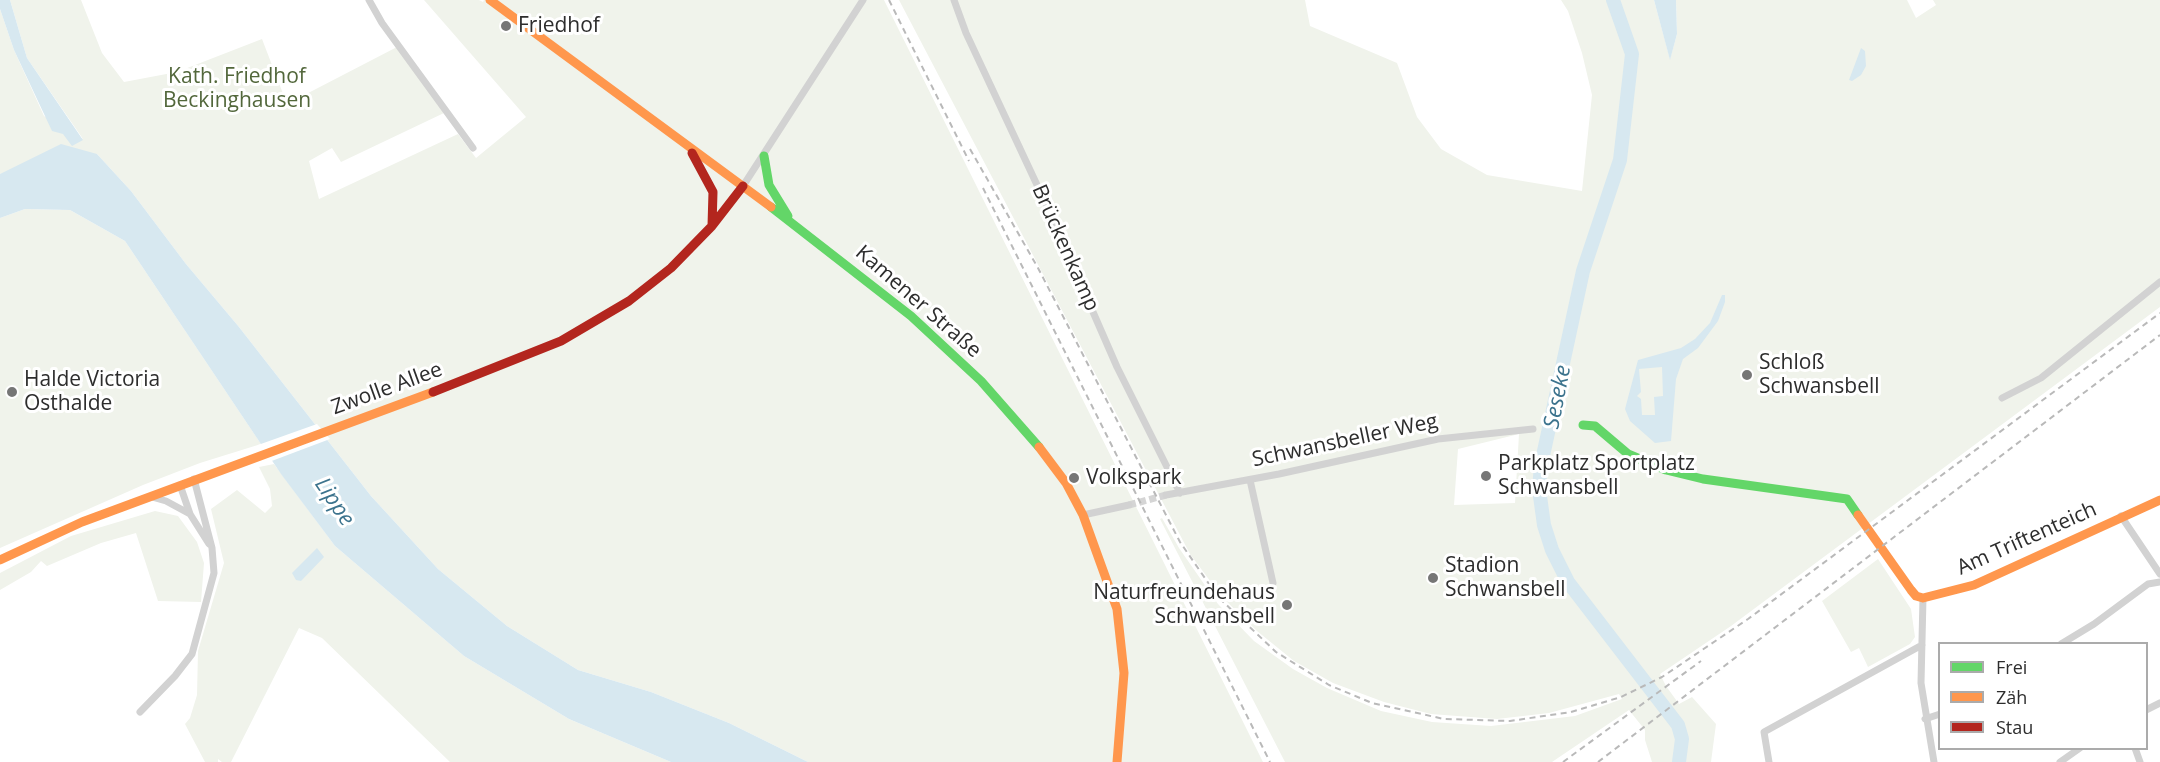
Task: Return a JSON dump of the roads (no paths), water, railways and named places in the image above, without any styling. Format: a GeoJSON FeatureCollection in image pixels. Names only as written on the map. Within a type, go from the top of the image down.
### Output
{"type":"FeatureCollection","features":[{"type":"Feature","properties":{"kind":"street"},"geometry":{"type":"LineString","coordinates":[[369,0],[382,23],[473,148]]}},
{"type":"Feature","properties":{"kind":"street","name":"Kamener Straße"},"geometry":{"type":"LineString","coordinates":[[490,0],[743,186],[911,315],[981,381],[1041,449],[1066,483],[1083,515],[1112,590],[1120,625],[1124,695],[1117,762]]}},
{"type":"Feature","properties":{"kind":"street"},"geometry":{"type":"LineString","coordinates":[[743,186],[863,0]]}},
{"type":"Feature","properties":{"kind":"street","name":"Brückenkamp"},"geometry":{"type":"LineString","coordinates":[[954,0],[966,33],[1045,202],[1117,367],[1180,493]]}},
{"type":"Feature","properties":{"kind":"street"},"geometry":{"type":"LineString","coordinates":[[688,147],[706,175],[713,192],[712,226]]}},
{"type":"Feature","properties":{"kind":"street"},"geometry":{"type":"LineString","coordinates":[[764,156],[770,184],[792,223]]}},
{"type":"Feature","properties":{"kind":"street","name":"Zwolle Allee"},"geometry":{"type":"LineString","coordinates":[[0,560],[82,522],[433,392],[531,354],[594,324],[658,279],[712,226],[743,186]]}},
{"type":"Feature","properties":{"kind":"street"},"geometry":{"type":"LineString","coordinates":[[2002,398],[2041,378],[2160,282]]}},
{"type":"Feature","properties":{"kind":"street"},"geometry":{"type":"LineString","coordinates":[[1583,425],[1595,426],[1628,454],[1666,470],[1703,479],[1847,499],[1911,590],[1916,596],[1923,598],[1921,682],[1925,719],[1934,762]]}},
{"type":"Feature","properties":{"kind":"street","name":"Schwansbeller Weg"},"geometry":{"type":"LineString","coordinates":[[1166,495],[1211,485],[1250,480],[1438,439],[1533,429]]}},
{"type":"Feature","properties":{"kind":"street"},"geometry":{"type":"LineString","coordinates":[[140,712],[176,676],[192,654],[214,573],[212,548],[194,479]]}},
{"type":"Feature","properties":{"kind":"street"},"geometry":{"type":"LineString","coordinates":[[1250,480],[1273,583]]}},
{"type":"Feature","properties":{"kind":"street"},"geometry":{"type":"LineString","coordinates":[[180,484],[190,514],[212,548]]}},
{"type":"Feature","properties":{"kind":"street"},"geometry":{"type":"LineString","coordinates":[[149,497],[166,501],[190,514]]}},
{"type":"Feature","properties":{"kind":"street","name":"Am Triftenteich"},"geometry":{"type":"LineString","coordinates":[[1923,598],[1974,585],[2160,500]]}},
{"type":"Feature","properties":{"kind":"street"},"geometry":{"type":"LineString","coordinates":[[1083,515],[1129,505]]}},
{"type":"Feature","properties":{"kind":"street"},"geometry":{"type":"LineString","coordinates":[[2121,516],[2160,574]]}},
{"type":"Feature","properties":{"kind":"street"},"geometry":{"type":"LineString","coordinates":[[2064,642],[2094,624],[2148,584],[2160,582]]}},
{"type":"Feature","properties":{"kind":"street"},"geometry":{"type":"LineString","coordinates":[[1769,762],[1764,732],[1922,645]]}},
{"type":"Feature","properties":{"kind":"street"},"geometry":{"type":"LineString","coordinates":[[1925,719],[1938,715]]}},
{"type":"Feature","properties":{"kind":"street"},"geometry":{"type":"LineString","coordinates":[[2061,762],[2077,750]]}},
{"type":"Feature","properties":{"kind":"water"},"geometry":{"type":"Polygon","coordinates":[[[0,0],[10,0],[27,58],[83,140],[72,146],[63,134],[52,131],[14,50],[0,9],[0,0]]]}},
{"type":"Feature","properties":{"kind":"water"},"geometry":{"type":"Polygon","coordinates":[[[1654,0],[1676,0],[1677,34],[1670,60],[1654,0]]]}},
{"type":"Feature","properties":{"kind":"water"},"geometry":{"type":"Polygon","coordinates":[[[1861,48],[1865,51],[1866,66],[1861,75],[1852,81],[1849,80],[1861,48]]]}},
{"type":"Feature","properties":{"kind":"water","name":"Lippe"},"geometry":{"type":"Polygon","coordinates":[[[61,144],[97,154],[131,191],[186,264],[239,327],[371,496],[438,569],[507,626],[578,670],[651,692],[729,723],[808,762],[671,762],[569,719],[464,656],[335,546],[281,474],[125,241],[70,210],[25,209],[0,218],[0,174],[61,144]]]}},
{"type":"Feature","properties":{"kind":"water"},"geometry":{"type":"Polygon","coordinates":[[[1722,295],[1725,295],[1725,302],[1718,321],[1698,348],[1683,359],[1676,379],[1671,441],[1655,443],[1630,421],[1625,409],[1638,360],[1681,348],[1695,339],[1710,323],[1722,295]],[[1662,367],[1639,369],[1641,392],[1637,396],[1641,399],[1642,415],[1655,415],[1654,397],[1663,396],[1662,367]]]}},
{"type":"Feature","properties":{"kind":"water"},"geometry":{"type":"Polygon","coordinates":[[[317,548],[324,557],[301,581],[296,580],[292,573],[317,548]]]}},
{"type":"Feature","properties":{"kind":"waterway","name":"Seseke"},"geometry":{"type":"LineString","coordinates":[[1613,0],[1632,54],[1620,160],[1583,271],[1541,465],[1539,489],[1544,525],[1552,550],[1568,582],[1678,725],[1682,739],[1679,762]]}},
{"type":"Feature","properties":{"kind":"tunnel"},"geometry":{"type":"LineString","coordinates":[[1129,505],[1166,495]]}},
{"type":"Feature","properties":{"kind":"railway"},"geometry":{"type":"LineString","coordinates":[[889,0],[969,161]]}},
{"type":"Feature","properties":{"kind":"railway"},"geometry":{"type":"LineString","coordinates":[[970,149],[1038,268],[1180,542],[1218,597],[1276,652],[1329,685],[1372,703],[1444,719],[1510,721],[1571,712],[1621,697],[1662,677],[1748,619],[2160,313]]}},
{"type":"Feature","properties":{"kind":"railway"},"geometry":{"type":"LineString","coordinates":[[983,188],[1270,762]]}},
{"type":"Feature","properties":{"kind":"railway"},"geometry":{"type":"LineString","coordinates":[[1598,762],[2160,335]]}},
{"type":"Feature","properties":{"kind":"railway"},"geometry":{"type":"LineString","coordinates":[[1563,762],[1701,661]]}},
{"type":"Feature","properties":{"kind":"place","name":"Friedhof"},"geometry":{"type":"Point","coordinates":[506,26]}},
{"type":"Feature","properties":{"kind":"place","name":"Schloß Schwansbell"},"geometry":{"type":"Point","coordinates":[1747,375]}},
{"type":"Feature","properties":{"kind":"place","name":"Halde Victoria Osthalde"},"geometry":{"type":"Point","coordinates":[12,392]}},
{"type":"Feature","properties":{"kind":"place","name":"Parkplatz Sportplatz Schwansbell"},"geometry":{"type":"Point","coordinates":[1486,476]}},
{"type":"Feature","properties":{"kind":"place","name":"Volkspark"},"geometry":{"type":"Point","coordinates":[1074,478]}},
{"type":"Feature","properties":{"kind":"place","name":"Stadion Schwansbell"},"geometry":{"type":"Point","coordinates":[1433,578]}},
{"type":"Feature","properties":{"kind":"place","name":"Naturfreundehaus Schwansbell"},"geometry":{"type":"Point","coordinates":[1287,605]}},
{"type":"Feature","properties":{"kind":"park label","name":"Kath. Friedhof Beckinghausen"},"geometry":{"type":"Point","coordinates":[237,89]}}]}
